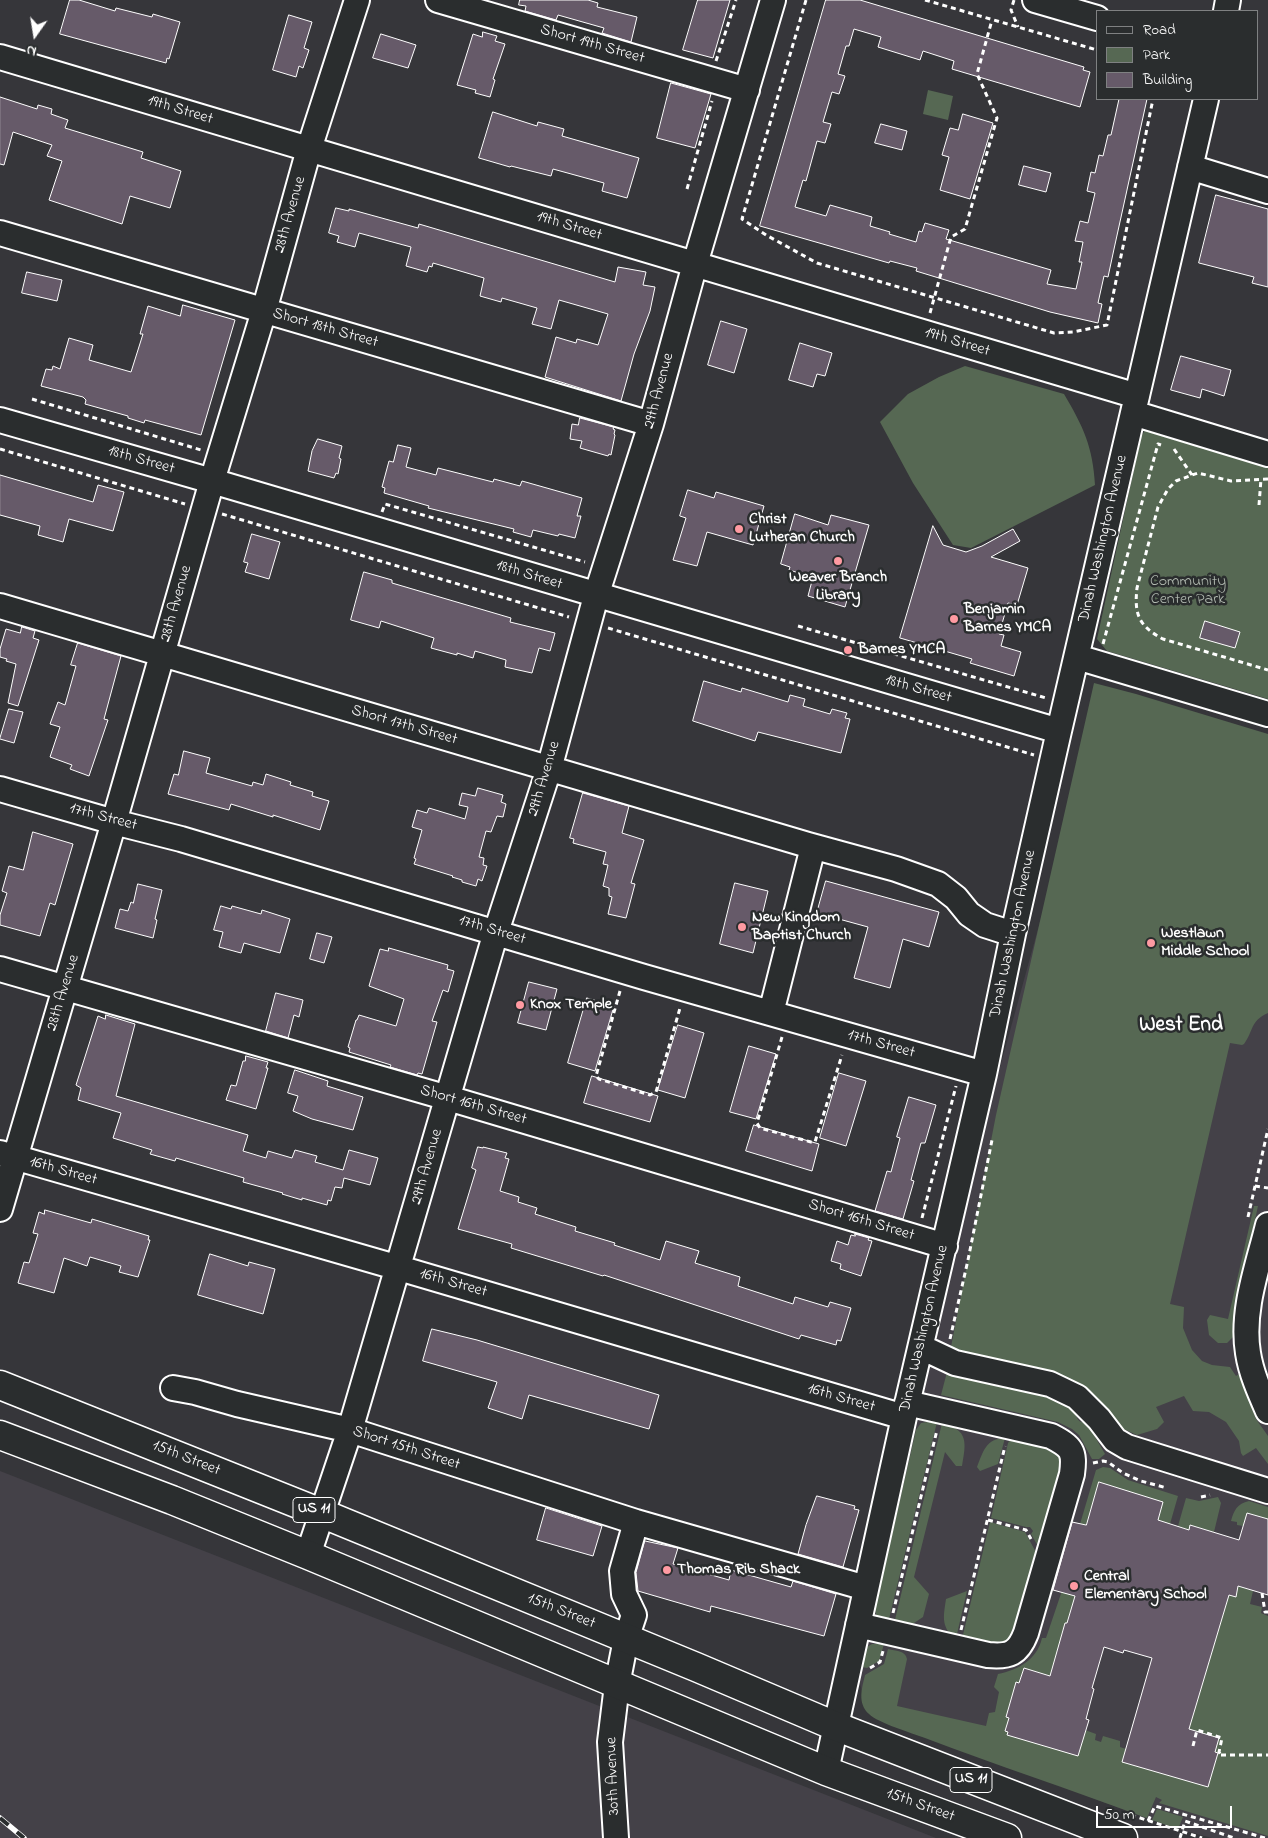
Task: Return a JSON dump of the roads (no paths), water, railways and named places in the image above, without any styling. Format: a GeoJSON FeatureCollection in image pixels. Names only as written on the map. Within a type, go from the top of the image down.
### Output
{"type":"FeatureCollection","features":[{"type":"Feature","properties":{"kind":"main road","name":"15th Street"},"geometry":{"type":"LineString","coordinates":[[0,1385],[321,1513],[835,1726],[1117,1831]]}},
{"type":"Feature","properties":{"kind":"main road","name":"15th Street"},"geometry":{"type":"LineString","coordinates":[[0,1435],[172,1500],[308,1555],[617,1685],[826,1770],[1007,1838]]}},
{"type":"Feature","properties":{"kind":"street","name":"28th Avenue"},"geometry":{"type":"LineString","coordinates":[[0,1209],[7,1156],[66,988],[212,481],[264,311],[309,149],[356,0]]}},
{"type":"Feature","properties":{"kind":"street","name":"Short 19th Street"},"geometry":{"type":"LineString","coordinates":[[438,0],[717,72],[747,90]]}},
{"type":"Feature","properties":{"kind":"street","name":"29th Avenue"},"geometry":{"type":"LineString","coordinates":[[308,1555],[350,1430],[496,932],[549,768],[596,596],[651,424],[694,264],[773,0]]}},
{"type":"Feature","properties":{"kind":"street"},"geometry":{"type":"LineString","coordinates":[[1035,0],[1096,18]]}},
{"type":"Feature","properties":{"kind":"street","name":"19th Street"},"geometry":{"type":"LineString","coordinates":[[0,57],[924,333],[1135,405],[1268,454]]}},
{"type":"Feature","properties":{"kind":"street","name":"Dinah Washington Avenue"},"geometry":{"type":"LineString","coordinates":[[826,1770],[906,1410],[984,1074],[1052,760],[1066,704],[1087,660],[1135,405],[1206,100]]}},
{"type":"Feature","properties":{"kind":"street"},"geometry":{"type":"LineString","coordinates":[[1190,167],[1268,190]]}},
{"type":"Feature","properties":{"kind":"street","name":"Short 18th Street"},"geometry":{"type":"LineString","coordinates":[[0,233],[651,424]]}},
{"type":"Feature","properties":{"kind":"street","name":"18th Street"},"geometry":{"type":"LineString","coordinates":[[0,420],[1059,731]]}},
{"type":"Feature","properties":{"kind":"street","name":"Short 17th Street"},"geometry":{"type":"LineString","coordinates":[[0,606],[811,846],[896,869],[938,884],[956,898],[969,914],[985,925],[1013,934]]}},
{"type":"Feature","properties":{"kind":"street"},"geometry":{"type":"LineString","coordinates":[[1087,660],[1268,714]]}},
{"type":"Feature","properties":{"kind":"street","name":"17th Street"},"geometry":{"type":"LineString","coordinates":[[0,788],[114,822],[181,839],[626,971],[984,1074]]}},
{"type":"Feature","properties":{"kind":"street"},"geometry":{"type":"LineString","coordinates":[[779,1015],[811,846]]}},
{"type":"Feature","properties":{"kind":"street","name":"Short 16th Street"},"geometry":{"type":"LineString","coordinates":[[0,970],[448,1098],[945,1246]]}},
{"type":"Feature","properties":{"kind":"street","name":"16th Street"},"geometry":{"type":"LineString","coordinates":[[7,1156],[906,1410],[941,1411],[1051,1436],[1064,1443],[1072,1451],[1074,1460],[1072,1474],[1026,1633],[1017,1649],[1011,1654],[1000,1656],[988,1655],[858,1625]]}},
{"type":"Feature","properties":{"kind":"street"},"geometry":{"type":"LineString","coordinates":[[1268,1225],[1250,1295],[1247,1320],[1258,1353],[1257,1386],[1268,1411]]}},
{"type":"Feature","properties":{"kind":"street"},"geometry":{"type":"LineString","coordinates":[[921,1347],[946,1360],[1050,1384],[1076,1397],[1099,1420],[1115,1440],[1128,1447],[1268,1491]]}},
{"type":"Feature","properties":{"kind":"street","name":"Short 15th Street"},"geometry":{"type":"LineString","coordinates":[[174,1388],[350,1430],[636,1522],[866,1588]]}},
{"type":"Feature","properties":{"kind":"street"},"geometry":{"type":"LineString","coordinates":[[617,1685],[626,1639],[634,1615],[624,1594],[622,1572],[636,1522]]}},
{"type":"Feature","properties":{"kind":"street","name":"30th Avenue"},"geometry":{"type":"LineString","coordinates":[[616,1838],[610,1742],[617,1685]]}},
{"type":"Feature","properties":{"kind":"railway"},"geometry":{"type":"LineString","coordinates":[[0,1818],[24,1838]]}},
{"type":"Feature","properties":{"kind":"place","name":"Christ Lutheran Church"},"geometry":{"type":"Point","coordinates":[739,529]}},
{"type":"Feature","properties":{"kind":"place","name":"Weaver Branch Library"},"geometry":{"type":"Point","coordinates":[838,561]}},
{"type":"Feature","properties":{"kind":"place","name":"Benjamin Barnes YMCA"},"geometry":{"type":"Point","coordinates":[954,619]}},
{"type":"Feature","properties":{"kind":"place","name":"Barnes YMCA"},"geometry":{"type":"Point","coordinates":[848,650]}},
{"type":"Feature","properties":{"kind":"place","name":"New Kingdom Baptist Church"},"geometry":{"type":"Point","coordinates":[742,927]}},
{"type":"Feature","properties":{"kind":"place","name":"Westlawn Middle School"},"geometry":{"type":"Point","coordinates":[1151,943]}},
{"type":"Feature","properties":{"kind":"place","name":"Knox Temple"},"geometry":{"type":"Point","coordinates":[520,1005]}},
{"type":"Feature","properties":{"kind":"place","name":"Thomas Rib Shack"},"geometry":{"type":"Point","coordinates":[667,1570]}},
{"type":"Feature","properties":{"kind":"place","name":"Central Elementary School"},"geometry":{"type":"Point","coordinates":[1074,1586]}},
{"type":"Feature","properties":{"kind":"district","name":"West End"},"geometry":{"type":"Point","coordinates":[1181,1027]}},
{"type":"Feature","properties":{"kind":"park label","name":"Community Center Park"},"geometry":{"type":"Point","coordinates":[1188,591]}}]}
